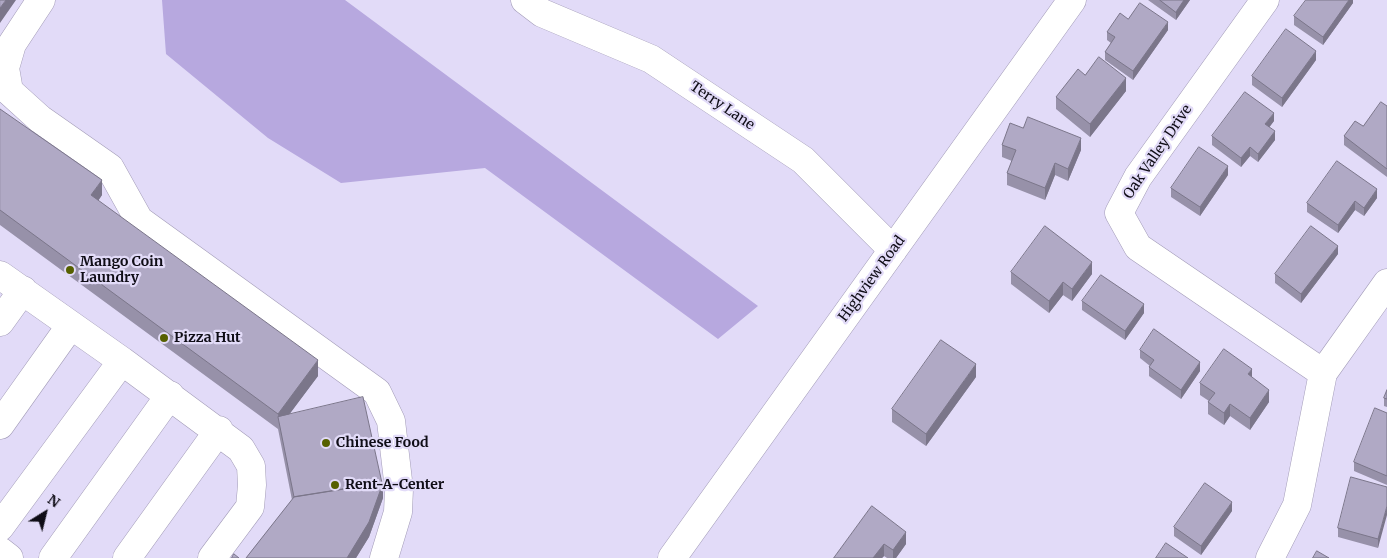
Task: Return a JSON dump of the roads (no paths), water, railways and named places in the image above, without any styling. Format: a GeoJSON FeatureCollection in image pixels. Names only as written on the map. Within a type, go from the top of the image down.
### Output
{"type":"FeatureCollection","features":[{"type":"Feature","properties":{"kind":"street"},"geometry":{"type":"LineString","coordinates":[[41,0],[12,44],[5,68],[9,91],[40,119],[110,168],[138,220],[377,392],[391,420],[399,489],[398,512],[384,558]]}},
{"type":"Feature","properties":{"kind":"street","name":"Terry Lane"},"geometry":{"type":"LineString","coordinates":[[525,0],[542,13],[651,59],[803,160],[894,250]]}},
{"type":"Feature","properties":{"kind":"street","name":"Highview Road"},"geometry":{"type":"LineString","coordinates":[[672,558],[1072,0]]}},
{"type":"Feature","properties":{"kind":"street","name":"Oak Valley Drive"},"geometry":{"type":"LineString","coordinates":[[1265,0],[1138,177],[1119,213],[1138,247],[1323,373]]}},
{"type":"Feature","properties":{"kind":"street"},"geometry":{"type":"LineString","coordinates":[[0,274],[219,430],[241,449],[251,466],[250,507],[212,558]]}},
{"type":"Feature","properties":{"kind":"street"},"geometry":{"type":"LineString","coordinates":[[1270,558],[1297,505],[1323,373],[1387,283]]}},
{"type":"Feature","properties":{"kind":"street"},"geometry":{"type":"LineString","coordinates":[[0,322],[23,290]]}},
{"type":"Feature","properties":{"kind":"street"},"geometry":{"type":"LineString","coordinates":[[0,425],[72,325]]}},
{"type":"Feature","properties":{"kind":"street"},"geometry":{"type":"LineString","coordinates":[[0,527],[122,360]]}},
{"type":"Feature","properties":{"kind":"street"},"geometry":{"type":"LineString","coordinates":[[53,558],[170,395]]}},
{"type":"Feature","properties":{"kind":"street"},"geometry":{"type":"LineString","coordinates":[[127,558],[219,430]]}},
{"type":"Feature","properties":{"kind":"street"},"geometry":{"type":"LineString","coordinates":[[0,551],[9,558]]}},
{"type":"Feature","properties":{"kind":"place","name":"Mango Coin Laundry"},"geometry":{"type":"Point","coordinates":[70,270]}},
{"type":"Feature","properties":{"kind":"place","name":"Pizza Hut"},"geometry":{"type":"Point","coordinates":[164,338]}},
{"type":"Feature","properties":{"kind":"place","name":"Chinese Food"},"geometry":{"type":"Point","coordinates":[326,443]}},
{"type":"Feature","properties":{"kind":"place","name":"Rent-A-Center"},"geometry":{"type":"Point","coordinates":[335,485]}}]}
